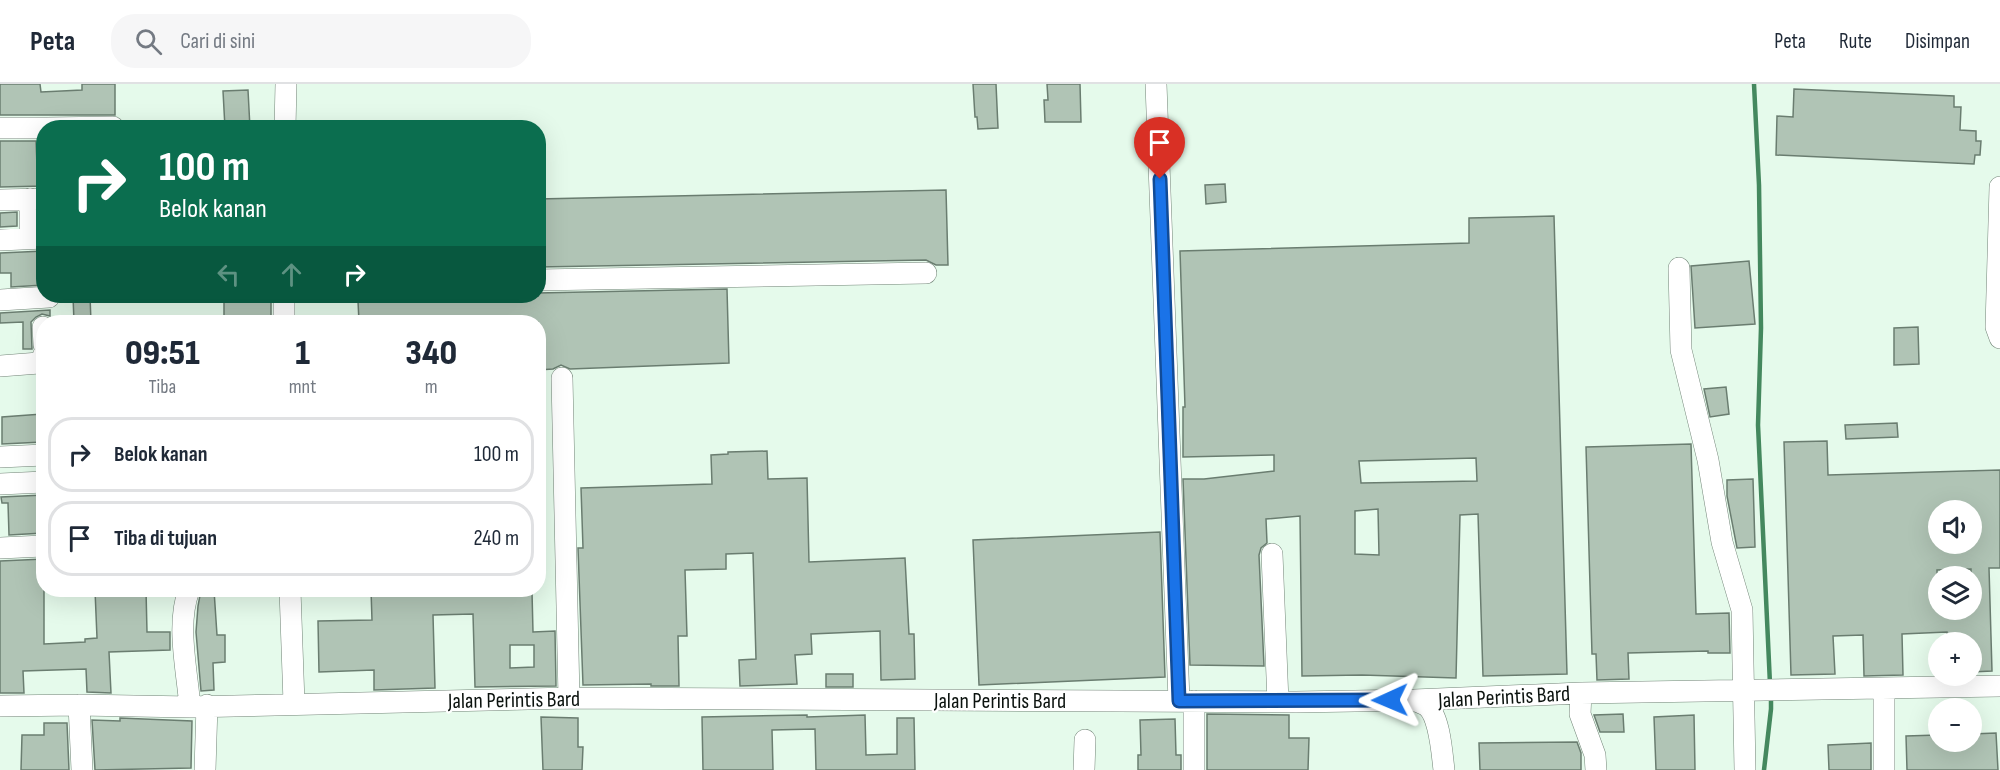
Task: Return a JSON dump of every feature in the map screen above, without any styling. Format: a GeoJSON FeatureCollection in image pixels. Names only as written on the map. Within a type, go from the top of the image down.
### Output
{"type":"FeatureCollection","features":[{"type":"Feature","properties":{"kind":"street"},"geometry":{"type":"LineString","coordinates":[[285,120],[286,84]]}},
{"type":"Feature","properties":{"kind":"street"},"geometry":{"type":"LineString","coordinates":[[1156,84],[1186,701],[1194,770]]}},
{"type":"Feature","properties":{"kind":"street"},"geometry":{"type":"LineString","coordinates":[[0,128],[36,128]]}},
{"type":"Feature","properties":{"kind":"street"},"geometry":{"type":"LineString","coordinates":[[2000,186],[1996,327],[2000,338]]}},
{"type":"Feature","properties":{"kind":"street"},"geometry":{"type":"LineString","coordinates":[[0,200],[36,199]]}},
{"type":"Feature","properties":{"kind":"street"},"geometry":{"type":"LineString","coordinates":[[0,240],[36,238]]}},
{"type":"Feature","properties":{"kind":"street"},"geometry":{"type":"LineString","coordinates":[[1678,268],[1681,350],[1708,460],[1722,542],[1742,610],[1752,690],[1745,770]]}},
{"type":"Feature","properties":{"kind":"street"},"geometry":{"type":"LineString","coordinates":[[546,280],[926,273]]}},
{"type":"Feature","properties":{"kind":"street"},"geometry":{"type":"LineString","coordinates":[[0,300],[36,298]]}},
{"type":"Feature","properties":{"kind":"street"},"geometry":{"type":"LineString","coordinates":[[0,366],[36,363]]}},
{"type":"Feature","properties":{"kind":"street"},"geometry":{"type":"LineString","coordinates":[[562,378],[569,698]]}},
{"type":"Feature","properties":{"kind":"street"},"geometry":{"type":"LineString","coordinates":[[0,457],[36,455]]}},
{"type":"Feature","properties":{"kind":"street"},"geometry":{"type":"LineString","coordinates":[[0,483],[36,482]]}},
{"type":"Feature","properties":{"kind":"street"},"geometry":{"type":"LineString","coordinates":[[0,548],[36,546]]}},
{"type":"Feature","properties":{"kind":"street"},"geometry":{"type":"LineString","coordinates":[[1272,555],[1278,702]]}},
{"type":"Feature","properties":{"kind":"street"},"geometry":{"type":"LineString","coordinates":[[186,597],[183,632],[198,706],[205,770]]}},
{"type":"Feature","properties":{"kind":"street"},"geometry":{"type":"LineString","coordinates":[[290,597],[294,703]]}},
{"type":"Feature","properties":{"kind":"street","name":"Jalan Perintis Bard"},"geometry":{"type":"LineString","coordinates":[[0,706],[198,706],[569,698],[1278,702],[1414,700],[1581,693],[2000,686]]}},
{"type":"Feature","properties":{"kind":"street"},"geometry":{"type":"LineString","coordinates":[[1884,688],[1884,770]]}},
{"type":"Feature","properties":{"kind":"street"},"geometry":{"type":"LineString","coordinates":[[1581,693],[1580,714],[1594,755],[1596,770]]}},
{"type":"Feature","properties":{"kind":"street"},"geometry":{"type":"LineString","coordinates":[[1414,700],[1428,707],[1434,718],[1440,737],[1444,770]]}},
{"type":"Feature","properties":{"kind":"street"},"geometry":{"type":"LineString","coordinates":[[79,705],[82,770]]}},
{"type":"Feature","properties":{"kind":"street"},"geometry":{"type":"LineString","coordinates":[[1084,770],[1085,740]]}},
{"type":"Feature","properties":{"kind":"building"},"geometry":{"type":"Polygon","coordinates":[[[0,84],[40,84],[41,92],[82,90],[82,84],[115,84],[115,115],[0,115],[0,84]]]}},
{"type":"Feature","properties":{"kind":"building"},"geometry":{"type":"Polygon","coordinates":[[[973,84],[996,84],[998,128],[978,129],[973,84]]]}},
{"type":"Feature","properties":{"kind":"building"},"geometry":{"type":"Polygon","coordinates":[[[1047,84],[1080,84],[1081,122],[1045,122],[1044,100],[1048,100],[1047,84]]]}},
{"type":"Feature","properties":{"kind":"building"},"geometry":{"type":"Polygon","coordinates":[[[1794,89],[1954,96],[1954,107],[1961,107],[1960,130],[1976,131],[1976,141],[1981,141],[1980,155],[1975,155],[1974,164],[1776,155],[1777,116],[1793,117],[1794,89]]]}},
{"type":"Feature","properties":{"kind":"building"},"geometry":{"type":"Polygon","coordinates":[[[248,90],[250,120],[225,120],[223,91],[248,90]]]}},
{"type":"Feature","properties":{"kind":"building"},"geometry":{"type":"Polygon","coordinates":[[[0,141],[36,141],[36,186],[0,187],[0,141]]]}},
{"type":"Feature","properties":{"kind":"building"},"geometry":{"type":"Polygon","coordinates":[[[1225,184],[1226,202],[1206,204],[1205,185],[1225,184]]]}},
{"type":"Feature","properties":{"kind":"building"},"geometry":{"type":"Polygon","coordinates":[[[946,190],[948,265],[936,265],[926,260],[546,267],[546,199],[946,190]]]}},
{"type":"Feature","properties":{"kind":"building"},"geometry":{"type":"Polygon","coordinates":[[[17,212],[17,226],[0,227],[0,213],[17,212]]]}},
{"type":"Feature","properties":{"kind":"building"},"geometry":{"type":"Polygon","coordinates":[[[1554,216],[1567,674],[1483,676],[1478,514],[1460,515],[1456,678],[1302,676],[1300,516],[1266,519],[1267,543],[1261,548],[1259,555],[1264,666],[1190,665],[1183,479],[1204,479],[1274,471],[1274,455],[1183,457],[1183,407],[1185,407],[1180,251],[1469,243],[1469,218],[1554,216]],[[1476,458],[1359,461],[1361,483],[1477,481],[1476,458]],[[1378,509],[1355,511],[1355,554],[1379,555],[1378,509]]]}},
{"type":"Feature","properties":{"kind":"building"},"geometry":{"type":"Polygon","coordinates":[[[36,251],[36,285],[11,287],[11,273],[0,273],[0,253],[36,251]]]}},
{"type":"Feature","properties":{"kind":"building"},"geometry":{"type":"Polygon","coordinates":[[[1749,261],[1755,324],[1695,328],[1691,266],[1749,261]]]}},
{"type":"Feature","properties":{"kind":"building"},"geometry":{"type":"Polygon","coordinates":[[[727,289],[729,363],[570,369],[561,365],[546,369],[546,315],[359,315],[358,303],[546,303],[546,293],[727,289]]]}},
{"type":"Feature","properties":{"kind":"building"},"geometry":{"type":"Polygon","coordinates":[[[73,303],[90,303],[91,315],[74,315],[73,303]]]}},
{"type":"Feature","properties":{"kind":"building"},"geometry":{"type":"Polygon","coordinates":[[[224,303],[271,303],[271,315],[224,315],[224,303]]]}},
{"type":"Feature","properties":{"kind":"building"},"geometry":{"type":"Polygon","coordinates":[[[50,310],[50,315],[36,315],[31,322],[32,349],[23,349],[23,322],[0,323],[0,313],[50,310]]]}},
{"type":"Feature","properties":{"kind":"building"},"geometry":{"type":"Polygon","coordinates":[[[1918,327],[1919,364],[1894,365],[1894,328],[1918,327]]]}},
{"type":"Feature","properties":{"kind":"building"},"geometry":{"type":"Polygon","coordinates":[[[1726,387],[1729,414],[1710,417],[1704,389],[1726,387]]]}},
{"type":"Feature","properties":{"kind":"building"},"geometry":{"type":"Polygon","coordinates":[[[36,414],[36,442],[2,444],[2,417],[36,414]]]}},
{"type":"Feature","properties":{"kind":"building"},"geometry":{"type":"Polygon","coordinates":[[[1897,423],[1898,437],[1846,439],[1845,425],[1897,423]]]}},
{"type":"Feature","properties":{"kind":"building"},"geometry":{"type":"Polygon","coordinates":[[[1827,441],[1828,475],[2000,470],[2000,568],[1989,568],[1992,671],[1982,671],[1982,632],[1928,632],[1902,634],[1903,675],[1864,676],[1863,635],[1833,636],[1835,674],[1791,675],[1784,442],[1827,441]]]}},
{"type":"Feature","properties":{"kind":"building"},"geometry":{"type":"Polygon","coordinates":[[[1691,444],[1696,614],[1729,613],[1730,653],[1708,653],[1708,651],[1628,653],[1629,679],[1597,680],[1596,654],[1592,654],[1586,447],[1691,444]]]}},
{"type":"Feature","properties":{"kind":"building"},"geometry":{"type":"Polygon","coordinates":[[[767,451],[768,479],[807,478],[809,562],[905,558],[909,634],[914,634],[915,679],[881,680],[880,631],[811,634],[812,654],[795,655],[797,684],[740,686],[739,660],[756,659],[753,553],[726,554],[726,569],[685,570],[687,636],[678,636],[679,686],[583,685],[578,548],[583,548],[581,488],[712,484],[711,455],[767,451]]]}},
{"type":"Feature","properties":{"kind":"building"},"geometry":{"type":"Polygon","coordinates":[[[1753,479],[1755,547],[1737,548],[1727,496],[1727,480],[1753,479]]]}},
{"type":"Feature","properties":{"kind":"building"},"geometry":{"type":"Polygon","coordinates":[[[36,495],[36,533],[9,535],[8,503],[2,503],[1,497],[36,495]]]}},
{"type":"Feature","properties":{"kind":"building"},"geometry":{"type":"Polygon","coordinates":[[[1160,532],[1165,677],[979,685],[973,540],[1160,532]]]}},
{"type":"Feature","properties":{"kind":"building"},"geometry":{"type":"Polygon","coordinates":[[[36,559],[36,597],[44,597],[44,644],[85,642],[85,639],[97,638],[95,597],[146,597],[147,632],[170,632],[170,650],[109,652],[111,693],[87,692],[86,669],[23,671],[24,693],[0,693],[0,561],[36,559]]]}},
{"type":"Feature","properties":{"kind":"building"},"geometry":{"type":"Polygon","coordinates":[[[200,597],[214,597],[217,635],[225,635],[225,662],[213,663],[214,690],[201,691],[196,632],[200,597]]]}},
{"type":"Feature","properties":{"kind":"building"},"geometry":{"type":"Polygon","coordinates":[[[371,597],[532,597],[533,632],[555,631],[556,686],[475,687],[473,614],[433,615],[435,688],[374,690],[374,670],[319,672],[318,621],[372,620],[371,597]],[[510,645],[510,668],[534,667],[534,645],[510,645]]]}},
{"type":"Feature","properties":{"kind":"building"},"geometry":{"type":"Polygon","coordinates":[[[826,674],[853,674],[853,687],[826,687],[826,674]]]}},
{"type":"Feature","properties":{"kind":"building"},"geometry":{"type":"Polygon","coordinates":[[[1207,714],[1289,715],[1289,738],[1309,738],[1308,770],[1207,770],[1207,714]]]}},
{"type":"Feature","properties":{"kind":"building"},"geometry":{"type":"Polygon","coordinates":[[[1623,714],[1624,732],[1600,732],[1594,715],[1623,714]]]}},
{"type":"Feature","properties":{"kind":"building"},"geometry":{"type":"Polygon","coordinates":[[[807,715],[807,717],[865,715],[866,755],[897,754],[897,718],[914,718],[915,770],[816,770],[815,729],[772,730],[773,770],[703,770],[702,717],[807,715]]]}},
{"type":"Feature","properties":{"kind":"building"},"geometry":{"type":"Polygon","coordinates":[[[1694,715],[1695,770],[1656,770],[1654,717],[1694,715]]]}},
{"type":"Feature","properties":{"kind":"building"},"geometry":{"type":"Polygon","coordinates":[[[541,717],[578,718],[578,747],[583,747],[582,770],[543,770],[541,717]]]}},
{"type":"Feature","properties":{"kind":"building"},"geometry":{"type":"Polygon","coordinates":[[[120,718],[192,721],[191,768],[95,770],[92,720],[120,721],[120,718]]]}},
{"type":"Feature","properties":{"kind":"building"},"geometry":{"type":"Polygon","coordinates":[[[1175,719],[1176,755],[1181,755],[1181,770],[1138,770],[1138,755],[1141,755],[1140,720],[1175,719]]]}},
{"type":"Feature","properties":{"kind":"building"},"geometry":{"type":"Polygon","coordinates":[[[44,723],[67,723],[69,770],[21,770],[22,735],[44,735],[44,723]]]}},
{"type":"Feature","properties":{"kind":"building"},"geometry":{"type":"Polygon","coordinates":[[[1996,733],[1998,770],[1907,770],[1906,736],[1928,735],[1928,752],[1982,752],[1982,734],[1996,733]]]}},
{"type":"Feature","properties":{"kind":"building"},"geometry":{"type":"Polygon","coordinates":[[[1577,742],[1581,753],[1581,770],[1480,770],[1479,743],[1577,742]]]}},
{"type":"Feature","properties":{"kind":"building"},"geometry":{"type":"Polygon","coordinates":[[[1871,743],[1871,770],[1829,770],[1828,745],[1871,743]]]}},
{"type":"Feature","properties":{"kind":"waterway"},"geometry":{"type":"LineString","coordinates":[[1754,84],[1759,185],[1761,328],[1758,425],[1770,684]]}},
{"type":"Feature","properties":{"kind":"waterway"},"geometry":{"type":"LineString","coordinates":[[1764,770],[1771,695]]}},
{"type":"Feature","properties":{"kind":"route"},"geometry":{"type":"LineString","coordinates":[[1160,179],[1179,701],[1390,700]]}}]}
